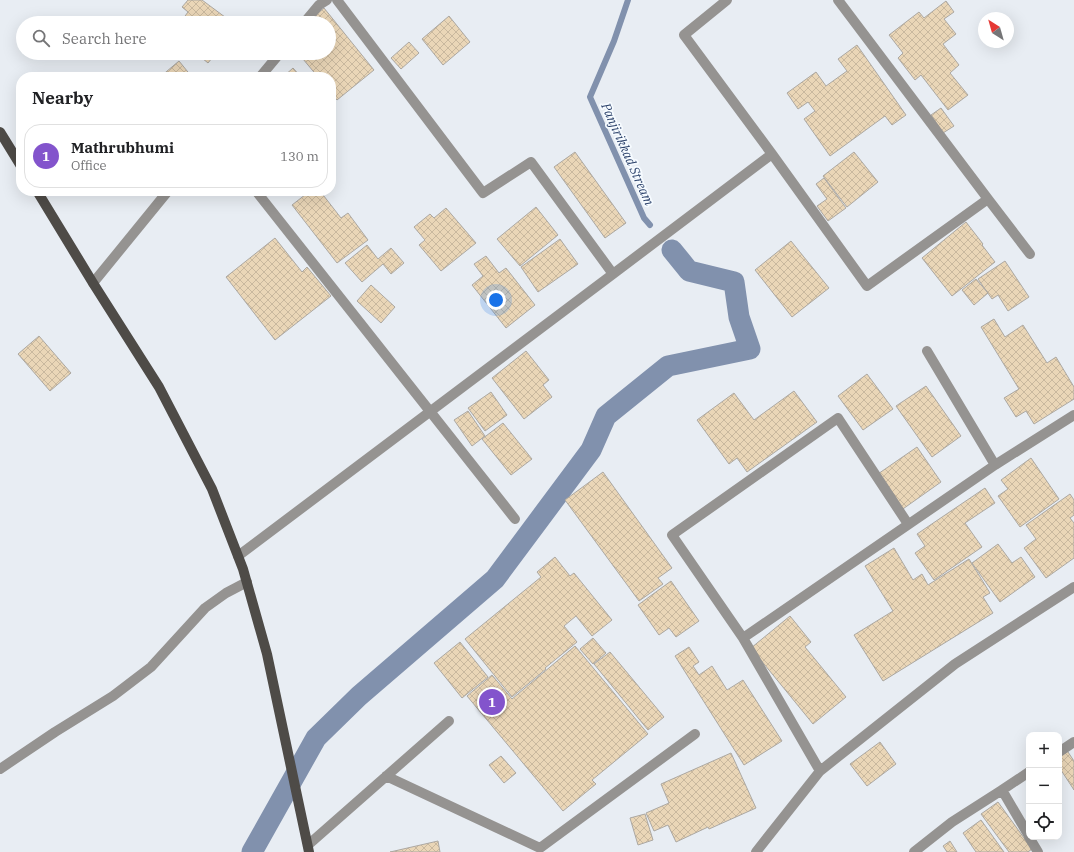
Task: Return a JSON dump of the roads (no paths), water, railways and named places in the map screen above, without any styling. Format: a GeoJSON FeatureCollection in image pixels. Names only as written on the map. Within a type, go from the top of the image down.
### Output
{"type":"FeatureCollection","features":[{"type":"Feature","properties":{"kind":"main road"},"geometry":{"type":"LineString","coordinates":[[0,132],[16,158]]}},
{"type":"Feature","properties":{"kind":"main road"},"geometry":{"type":"LineString","coordinates":[[39,196],[159,387],[212,489],[247,582],[267,654],[308,845]]}},
{"type":"Feature","properties":{"kind":"street"},"geometry":{"type":"LineString","coordinates":[[310,16],[319,5],[327,0]]}},
{"type":"Feature","properties":{"kind":"street"},"geometry":{"type":"LineString","coordinates":[[337,0],[483,193],[530,162],[613,274]]}},
{"type":"Feature","properties":{"kind":"street"},"geometry":{"type":"LineString","coordinates":[[727,0],[684,35],[867,286],[988,199]]}},
{"type":"Feature","properties":{"kind":"street"},"geometry":{"type":"LineString","coordinates":[[838,0],[1030,254]]}},
{"type":"Feature","properties":{"kind":"street"},"geometry":{"type":"LineString","coordinates":[[264,72],[274,60]]}},
{"type":"Feature","properties":{"kind":"street"},"geometry":{"type":"LineString","coordinates":[[238,556],[772,154]]}},
{"type":"Feature","properties":{"kind":"street"},"geometry":{"type":"LineString","coordinates":[[93,284],[164,196]]}},
{"type":"Feature","properties":{"kind":"street"},"geometry":{"type":"LineString","coordinates":[[260,196],[514,519]]}},
{"type":"Feature","properties":{"kind":"street"},"geometry":{"type":"LineString","coordinates":[[927,351],[994,465]]}},
{"type":"Feature","properties":{"kind":"street"},"geometry":{"type":"LineString","coordinates":[[743,638],[994,465],[1074,415]]}},
{"type":"Feature","properties":{"kind":"street"},"geometry":{"type":"LineString","coordinates":[[820,770],[743,638],[672,535],[838,418],[908,524]]}},
{"type":"Feature","properties":{"kind":"street"},"geometry":{"type":"LineString","coordinates":[[0,769],[54,732],[113,696],[152,667],[205,608],[226,593],[247,582]]}},
{"type":"Feature","properties":{"kind":"street"},"geometry":{"type":"LineString","coordinates":[[756,852],[820,770],[955,664],[1074,587]]}},
{"type":"Feature","properties":{"kind":"street"},"geometry":{"type":"LineString","coordinates":[[308,845],[449,721]]}},
{"type":"Feature","properties":{"kind":"street"},"geometry":{"type":"LineString","coordinates":[[386,776],[540,848],[695,734]]}},
{"type":"Feature","properties":{"kind":"street"},"geometry":{"type":"LineString","coordinates":[[1062,750],[1074,742]]}},
{"type":"Feature","properties":{"kind":"street"},"geometry":{"type":"LineString","coordinates":[[914,852],[952,822],[1026,774]]}},
{"type":"Feature","properties":{"kind":"street"},"geometry":{"type":"LineString","coordinates":[[1002,790],[1026,832]]}},
{"type":"Feature","properties":{"kind":"street"},"geometry":{"type":"LineString","coordinates":[[1031,840],[1038,852]]}},
{"type":"Feature","properties":{"kind":"waterway","name":"Panjirikkad Stream"},"geometry":{"type":"LineString","coordinates":[[628,0],[614,41],[590,97],[644,218],[650,225]]}},
{"type":"Feature","properties":{"kind":"waterway"},"geometry":{"type":"LineString","coordinates":[[252,852],[316,738],[359,696],[495,579],[591,450],[606,416],[668,366],[750,349],[739,317],[734,282],[689,271],[672,250]]}},
{"type":"Feature","properties":{"kind":"place","name":"Mathrubhumi"},"geometry":{"type":"Point","coordinates":[492,702]}}]}
